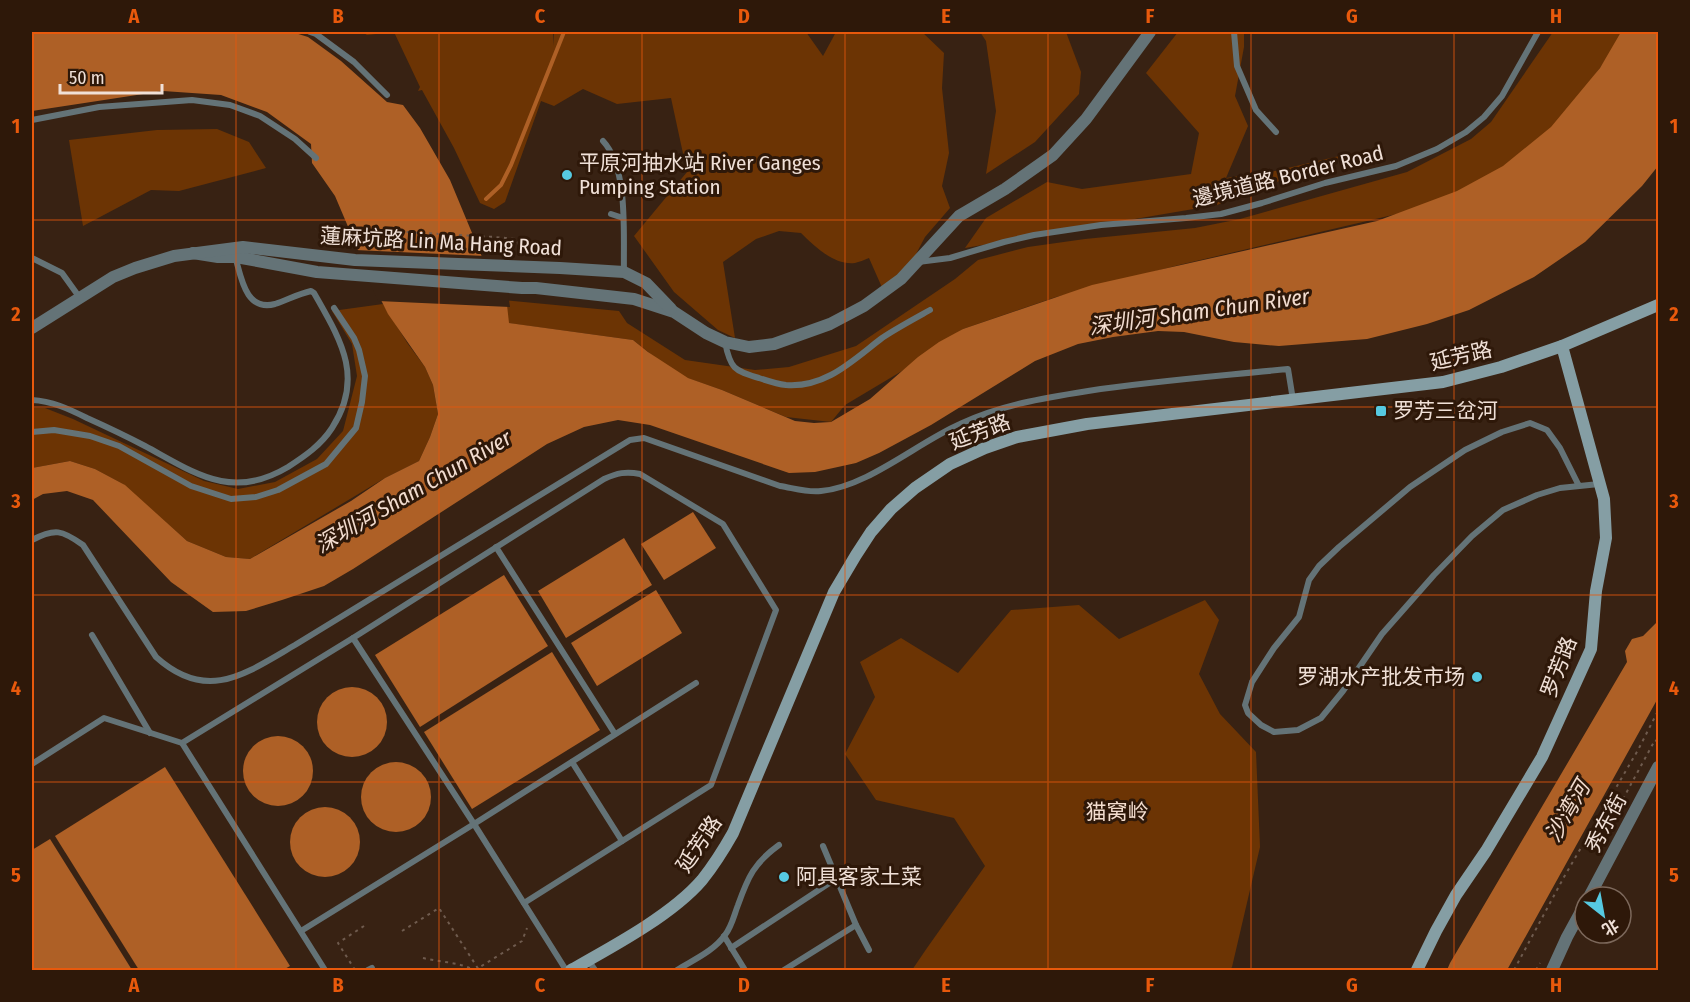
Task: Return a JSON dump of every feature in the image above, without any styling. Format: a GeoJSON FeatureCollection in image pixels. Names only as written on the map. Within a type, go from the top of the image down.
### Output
{"type":"FeatureCollection","features":[{"type":"Feature","properties":{"kind":"main road","name":"延芳路"},"geometry":{"type":"LineString","coordinates":[[571,970],[592,965],[677,903],[701,881],[718,858],[738,822],[834,592],[871,532],[891,509],[915,488],[950,464],[1017,437],[1087,424],[1443,382],[1501,367],[1562,346],[1659,305]]}},
{"type":"Feature","properties":{"kind":"main road","name":"罗芳路"},"geometry":{"type":"LineString","coordinates":[[1418,970],[1456,895],[1486,851],[1542,757],[1591,649],[1596,591],[1606,538],[1604,499],[1562,346]]}},
{"type":"Feature","properties":{"kind":"street","name":"蓮麻坑路 Lin Ma Hang Road"},"geometry":{"type":"LineString","coordinates":[[234,253],[243,247],[355,260],[624,272],[646,283],[674,312],[706,333],[725,342],[749,347],[766,346],[830,324],[882,294],[901,279],[959,216],[1020,179],[1060,148],[1101,100],[1150,32]]}},
{"type":"Feature","properties":{"kind":"street","name":"蓮麻坑路 Lin Ma Hang Road"},"geometry":{"type":"LineString","coordinates":[[32,328],[113,277],[174,256],[193,253],[234,253],[317,272],[543,288],[624,297],[674,312]]}},
{"type":"Feature","properties":{"kind":"street","name":"秀东街"},"geometry":{"type":"LineString","coordinates":[[1595,885],[1659,767]]}},
{"type":"Feature","properties":{"kind":"street"},"geometry":{"type":"LineString","coordinates":[[1552,970],[1573,926]]}},
{"type":"Feature","properties":{"kind":"lane"},"geometry":{"type":"LineString","coordinates":[[310,32],[354,62],[387,95]]}},
{"type":"Feature","properties":{"kind":"lane"},"geometry":{"type":"LineString","coordinates":[[1234,32],[1237,66],[1252,102],[1256,110],[1276,132]]}},
{"type":"Feature","properties":{"kind":"lane","name":"邊境道路 Border Road"},"geometry":{"type":"LineString","coordinates":[[917,262],[950,258],[1034,235],[1101,225],[1221,213],[1404,163],[1437,149],[1466,132],[1484,117],[1502,96],[1538,32]]}},
{"type":"Feature","properties":{"kind":"lane"},"geometry":{"type":"LineString","coordinates":[[32,120],[99,107],[192,100],[230,105],[260,116],[295,139],[316,158]]}},
{"type":"Feature","properties":{"kind":"lane"},"geometry":{"type":"LineString","coordinates":[[603,141],[615,159],[620,180],[624,272]]}},
{"type":"Feature","properties":{"kind":"lane"},"geometry":{"type":"LineString","coordinates":[[611,214],[623,218]]}},
{"type":"Feature","properties":{"kind":"lane"},"geometry":{"type":"LineString","coordinates":[[32,400],[65,407],[207,478],[233,482],[250,481],[267,477],[299,460],[322,441],[340,414],[346,395],[347,364],[342,344],[311,291],[272,304],[257,303],[249,297],[234,253]]}},
{"type":"Feature","properties":{"kind":"lane"},"geometry":{"type":"LineString","coordinates":[[32,258],[62,273],[80,298]]}},
{"type":"Feature","properties":{"kind":"lane"},"geometry":{"type":"LineString","coordinates":[[32,432],[54,430],[90,436],[119,446],[191,486],[231,499],[278,490],[326,464],[356,428],[365,376],[354,338],[334,308]]}},
{"type":"Feature","properties":{"kind":"lane"},"geometry":{"type":"LineString","coordinates":[[725,342],[730,363],[748,375],[783,385],[796,386],[828,378],[889,333],[930,310]]}},
{"type":"Feature","properties":{"kind":"lane"},"geometry":{"type":"LineString","coordinates":[[32,540],[48,532],[59,532],[83,545],[156,657],[168,668],[184,676],[205,681],[221,681],[238,677],[295,645],[630,440],[644,438],[780,486],[819,492],[856,482],[936,435],[968,420],[1010,405],[1053,396],[1288,369],[1293,400]]}},
{"type":"Feature","properties":{"kind":"lane"},"geometry":{"type":"LineString","coordinates":[[1579,486],[1560,448],[1547,430],[1530,423],[1502,432],[1465,450],[1410,488],[1319,566],[1309,580],[1299,617],[1274,648],[1252,682],[1245,705],[1248,713],[1261,725],[1274,732],[1298,730],[1321,718],[1343,691],[1382,634],[1472,536],[1503,510],[1560,488],[1600,484]]}},
{"type":"Feature","properties":{"kind":"lane"},"geometry":{"type":"LineString","coordinates":[[182,743],[604,479],[617,473],[640,474],[723,524],[776,610],[711,785],[524,903]]}},
{"type":"Feature","properties":{"kind":"lane"},"geometry":{"type":"LineString","coordinates":[[496,547],[615,734]]}},
{"type":"Feature","properties":{"kind":"lane"},"geometry":{"type":"LineString","coordinates":[[92,635],[150,733]]}},
{"type":"Feature","properties":{"kind":"lane"},"geometry":{"type":"LineString","coordinates":[[353,638],[566,970]]}},
{"type":"Feature","properties":{"kind":"lane"},"geometry":{"type":"LineString","coordinates":[[301,932],[696,683]]}},
{"type":"Feature","properties":{"kind":"lane"},"geometry":{"type":"LineString","coordinates":[[32,764],[104,718],[182,743],[325,970]]}},
{"type":"Feature","properties":{"kind":"lane"},"geometry":{"type":"LineString","coordinates":[[572,762],[622,841]]}},
{"type":"Feature","properties":{"kind":"lane"},"geometry":{"type":"LineString","coordinates":[[677,970],[704,954],[724,936],[731,924],[747,880],[765,855],[779,845]]}},
{"type":"Feature","properties":{"kind":"lane"},"geometry":{"type":"LineString","coordinates":[[823,846],[869,950]]}},
{"type":"Feature","properties":{"kind":"lane"},"geometry":{"type":"LineString","coordinates":[[731,948],[837,878]]}},
{"type":"Feature","properties":{"kind":"lane"},"geometry":{"type":"LineString","coordinates":[[784,970],[856,925]]}},
{"type":"Feature","properties":{"kind":"lane"},"geometry":{"type":"LineString","coordinates":[[724,936],[745,970]]}},
{"type":"Feature","properties":{"kind":"path"},"geometry":{"type":"LineString","coordinates":[[324,245],[330,241],[336,242],[369,230],[516,239],[526,267]]}},
{"type":"Feature","properties":{"kind":"path"},"geometry":{"type":"LineString","coordinates":[[1514,970],[1564,877],[1659,711]]}},
{"type":"Feature","properties":{"kind":"path"},"geometry":{"type":"LineString","coordinates":[[1611,821],[1655,740],[1659,742]]}},
{"type":"Feature","properties":{"kind":"path"},"geometry":{"type":"LineString","coordinates":[[1605,806],[1617,811]]}},
{"type":"Feature","properties":{"kind":"path"},"geometry":{"type":"LineString","coordinates":[[402,931],[439,908],[476,970]]}},
{"type":"Feature","properties":{"kind":"path"},"geometry":{"type":"LineString","coordinates":[[476,970],[522,941],[532,917]]}},
{"type":"Feature","properties":{"kind":"path"},"geometry":{"type":"LineString","coordinates":[[355,970],[338,943],[364,926]]}},
{"type":"Feature","properties":{"kind":"path"},"geometry":{"type":"LineString","coordinates":[[423,958],[476,970]]}},
{"type":"Feature","properties":{"kind":"green space"},"geometry":{"type":"Polygon","coordinates":[[[362,32],[394,32],[367,35],[362,32]]]}},
{"type":"Feature","properties":{"kind":"green space"},"geometry":{"type":"Polygon","coordinates":[[[394,32],[553,32],[553,46],[554,32],[806,32],[823,56],[836,32],[922,32],[944,53],[942,88],[949,153],[942,186],[950,208],[925,237],[915,256],[884,292],[869,258],[855,263],[840,261],[825,254],[801,233],[779,231],[756,239],[723,262],[735,338],[718,330],[674,292],[634,236],[687,172],[671,98],[617,104],[583,89],[554,106],[541,101],[505,202],[494,209],[480,203],[454,148],[422,90],[418,91],[420,87],[394,32]]]}},
{"type":"Feature","properties":{"kind":"green space"},"geometry":{"type":"Polygon","coordinates":[[[980,32],[1066,32],[1081,72],[1079,94],[1035,142],[986,174],[996,111],[986,41],[980,32]]]}},
{"type":"Feature","properties":{"kind":"green space"},"geometry":{"type":"Polygon","coordinates":[[[1178,32],[1244,32],[1244,47],[1235,96],[1248,126],[1226,178],[1275,171],[1352,153],[1217,205],[965,248],[986,218],[1047,182],[1082,189],[1191,174],[1199,133],[1146,73],[1178,32]]]}},
{"type":"Feature","properties":{"kind":"green space"},"geometry":{"type":"Polygon","coordinates":[[[1553,32],[1625,32],[1553,135],[1448,202],[1179,265],[1056,297],[963,329],[902,371],[845,405],[831,422],[786,417],[722,390],[676,374],[633,340],[508,323],[504,300],[619,311],[627,323],[685,360],[755,370],[789,367],[856,346],[955,279],[978,260],[1028,247],[1195,228],[1240,219],[1407,172],[1471,139],[1491,122],[1553,32]]]}},
{"type":"Feature","properties":{"kind":"green space"},"geometry":{"type":"Polygon","coordinates":[[[217,129],[249,142],[266,168],[179,191],[151,190],[83,226],[69,140],[157,130],[217,129]]]}},
{"type":"Feature","properties":{"kind":"green space"},"geometry":{"type":"Polygon","coordinates":[[[383,304],[425,367],[433,385],[438,414],[419,461],[385,478],[250,559],[226,557],[187,541],[123,484],[95,469],[70,461],[32,468],[32,408],[45,408],[204,481],[238,489],[275,482],[317,459],[343,431],[357,376],[352,344],[332,311],[383,304]]]}},
{"type":"Feature","properties":{"kind":"green space","name":"猫窝岭"},"geometry":{"type":"Polygon","coordinates":[[[1205,600],[1219,620],[1199,674],[1220,714],[1256,752],[1260,847],[1230,970],[912,970],[985,866],[954,818],[876,800],[845,754],[875,697],[860,662],[901,638],[958,673],[1011,610],[1079,605],[1119,639],[1205,600]]]}},
{"type":"Feature","properties":{"kind":"water","name":"深圳河 Sham Chun River"},"geometry":{"type":"Polygon","coordinates":[[[32,32],[292,32],[308,37],[341,61],[387,102],[403,105],[420,128],[450,180],[492,281],[505,287],[509,323],[633,340],[688,378],[795,421],[814,423],[831,422],[870,399],[918,357],[963,329],[1092,285],[1377,221],[1457,191],[1503,166],[1551,127],[1600,68],[1621,32],[1658,32],[1658,166],[1642,186],[1585,242],[1534,277],[1469,310],[1427,324],[1367,339],[1279,346],[1234,342],[1184,332],[1158,331],[1078,344],[1035,361],[931,425],[879,453],[856,463],[815,472],[789,473],[650,425],[618,420],[584,427],[547,444],[324,586],[246,611],[213,612],[171,582],[93,500],[67,491],[43,494],[32,500],[32,468],[70,461],[95,469],[125,485],[187,541],[226,557],[250,559],[351,501],[385,478],[419,461],[438,414],[433,385],[425,367],[388,314],[335,196],[312,163],[311,144],[267,112],[221,95],[163,91],[32,111],[32,32]]]}},
{"type":"Feature","properties":{"kind":"water"},"geometry":{"type":"Polygon","coordinates":[[[693,512],[716,548],[664,580],[641,544],[693,512]]]}},
{"type":"Feature","properties":{"kind":"water"},"geometry":{"type":"Polygon","coordinates":[[[624,538],[652,585],[566,638],[538,591],[624,538]]]}},
{"type":"Feature","properties":{"kind":"water"},"geometry":{"type":"Polygon","coordinates":[[[504,575],[548,646],[420,727],[375,655],[504,575]]]}},
{"type":"Feature","properties":{"kind":"water"},"geometry":{"type":"Polygon","coordinates":[[[656,590],[682,633],[597,686],[571,643],[656,590]]]}},
{"type":"Feature","properties":{"kind":"water","name":"沙湾河"},"geometry":{"type":"Polygon","coordinates":[[[1658,621],[1658,698],[1507,970],[1447,970],[1627,662],[1625,651],[1632,639],[1643,636],[1658,621]]]}},
{"type":"Feature","properties":{"kind":"water"},"geometry":{"type":"Polygon","coordinates":[[[552,652],[600,730],[472,809],[424,732],[552,652]]]}},
{"type":"Feature","properties":{"kind":"water"},"geometry":{"type":"Polygon","coordinates":[[[352,687],[365,690],[377,697],[384,709],[387,722],[384,735],[377,747],[365,754],[352,757],[339,754],[327,747],[320,735],[317,722],[320,709],[327,697],[339,690],[352,687]]]}},
{"type":"Feature","properties":{"kind":"water"},"geometry":{"type":"Polygon","coordinates":[[[278,736],[291,739],[303,746],[310,758],[313,771],[310,784],[303,796],[291,803],[278,806],[265,803],[253,796],[246,784],[243,771],[246,758],[253,746],[265,739],[278,736]]]}},
{"type":"Feature","properties":{"kind":"water"},"geometry":{"type":"Polygon","coordinates":[[[396,762],[409,765],[421,772],[428,784],[431,797],[428,810],[421,822],[409,829],[396,832],[383,829],[371,822],[364,810],[361,797],[364,784],[371,772],[383,765],[396,762]]]}},
{"type":"Feature","properties":{"kind":"water"},"geometry":{"type":"Polygon","coordinates":[[[165,767],[290,966],[283,970],[139,970],[55,836],[165,767]]]}},
{"type":"Feature","properties":{"kind":"water"},"geometry":{"type":"Polygon","coordinates":[[[325,807],[338,810],[350,817],[357,829],[360,842],[357,855],[350,867],[338,874],[325,877],[312,874],[300,867],[293,855],[290,842],[293,829],[300,817],[312,810],[325,807]]]}},
{"type":"Feature","properties":{"kind":"water"},"geometry":{"type":"Polygon","coordinates":[[[50,839],[132,970],[32,970],[32,850],[50,839]]]}},
{"type":"Feature","properties":{"kind":"pier"},"geometry":{"type":"Polygon","coordinates":[[[355,250],[485,256],[494,279],[507,286],[510,307],[378,301],[355,250]]]}},
{"type":"Feature","properties":{"kind":"waterway"},"geometry":{"type":"LineString","coordinates":[[486,199],[501,185],[511,165],[564,32]]}},
{"type":"Feature","properties":{"kind":"place","name":"平原河抽水站 River Ganges Pumping Station"},"geometry":{"type":"Point","coordinates":[567,175]}},
{"type":"Feature","properties":{"kind":"place","name":"罗芳三岔河"},"geometry":{"type":"Point","coordinates":[1381,411]}},
{"type":"Feature","properties":{"kind":"place","name":"罗湖水产批发市场"},"geometry":{"type":"Point","coordinates":[1477,677]}},
{"type":"Feature","properties":{"kind":"place","name":"阿具客家土菜"},"geometry":{"type":"Point","coordinates":[784,877]}}]}
